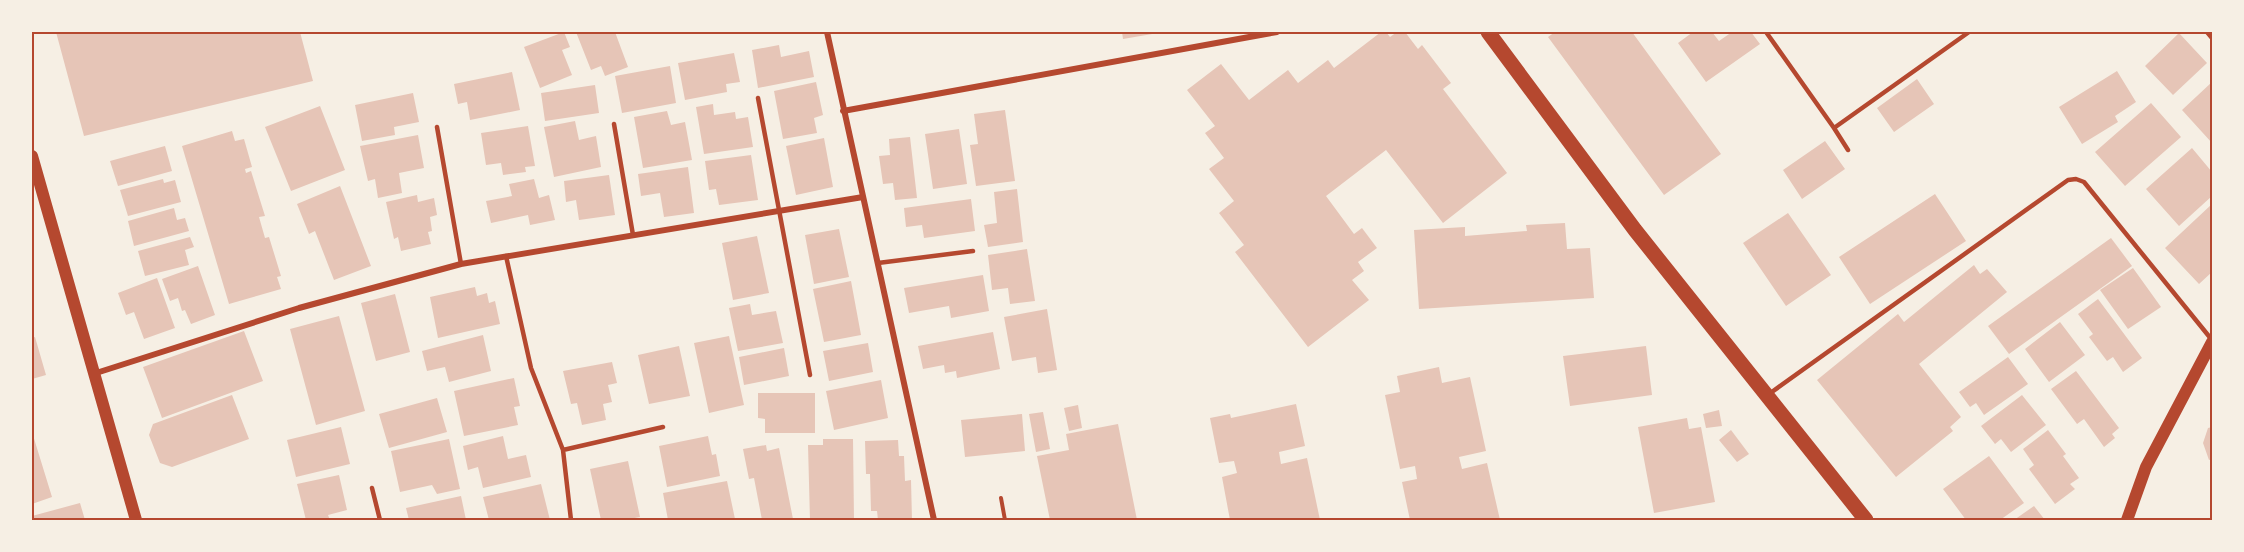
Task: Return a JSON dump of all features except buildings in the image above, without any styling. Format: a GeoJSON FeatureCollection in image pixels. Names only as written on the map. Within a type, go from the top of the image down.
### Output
{"type":"FeatureCollection","features":[{"type":"Feature","properties":{"kind":"main road"},"geometry":{"type":"LineString","coordinates":[[1488,32],[1635,230],[1866,520]]}},
{"type":"Feature","properties":{"kind":"main road"},"geometry":{"type":"LineString","coordinates":[[32,156],[136,520]]}},
{"type":"Feature","properties":{"kind":"main road"},"geometry":{"type":"LineString","coordinates":[[2127,520],[2146,467],[2212,341]]}},
{"type":"Feature","properties":{"kind":"street"},"geometry":{"type":"LineString","coordinates":[[827,32],[934,520]]}},
{"type":"Feature","properties":{"kind":"street"},"geometry":{"type":"LineString","coordinates":[[843,111],[1277,32]]}},
{"type":"Feature","properties":{"kind":"street"},"geometry":{"type":"LineString","coordinates":[[93,374],[298,308],[461,264],[863,197]]}},
{"type":"Feature","properties":{"kind":"lane"},"geometry":{"type":"LineString","coordinates":[[1766,32],[1848,150]]}},
{"type":"Feature","properties":{"kind":"lane"},"geometry":{"type":"LineString","coordinates":[[1834,128],[1969,32]]}},
{"type":"Feature","properties":{"kind":"lane"},"geometry":{"type":"LineString","coordinates":[[2207,32],[2212,38]]}},
{"type":"Feature","properties":{"kind":"lane"},"geometry":{"type":"LineString","coordinates":[[758,98],[810,375]]}},
{"type":"Feature","properties":{"kind":"lane"},"geometry":{"type":"LineString","coordinates":[[614,124],[633,235]]}},
{"type":"Feature","properties":{"kind":"lane"},"geometry":{"type":"LineString","coordinates":[[436,127],[461,264]]}},
{"type":"Feature","properties":{"kind":"lane"},"geometry":{"type":"LineString","coordinates":[[1766,396],[2068,180],[2076,179],[2084,182],[2212,341]]}},
{"type":"Feature","properties":{"kind":"lane"},"geometry":{"type":"LineString","coordinates":[[878,263],[973,251]]}},
{"type":"Feature","properties":{"kind":"lane"},"geometry":{"type":"LineString","coordinates":[[506,256],[531,369],[563,450],[571,520]]}},
{"type":"Feature","properties":{"kind":"lane"},"geometry":{"type":"LineString","coordinates":[[563,450],[663,427]]}},
{"type":"Feature","properties":{"kind":"lane"},"geometry":{"type":"LineString","coordinates":[[372,488],[380,520]]}},
{"type":"Feature","properties":{"kind":"path"},"geometry":{"type":"LineString","coordinates":[[1001,498],[1005,520]]}}]}
